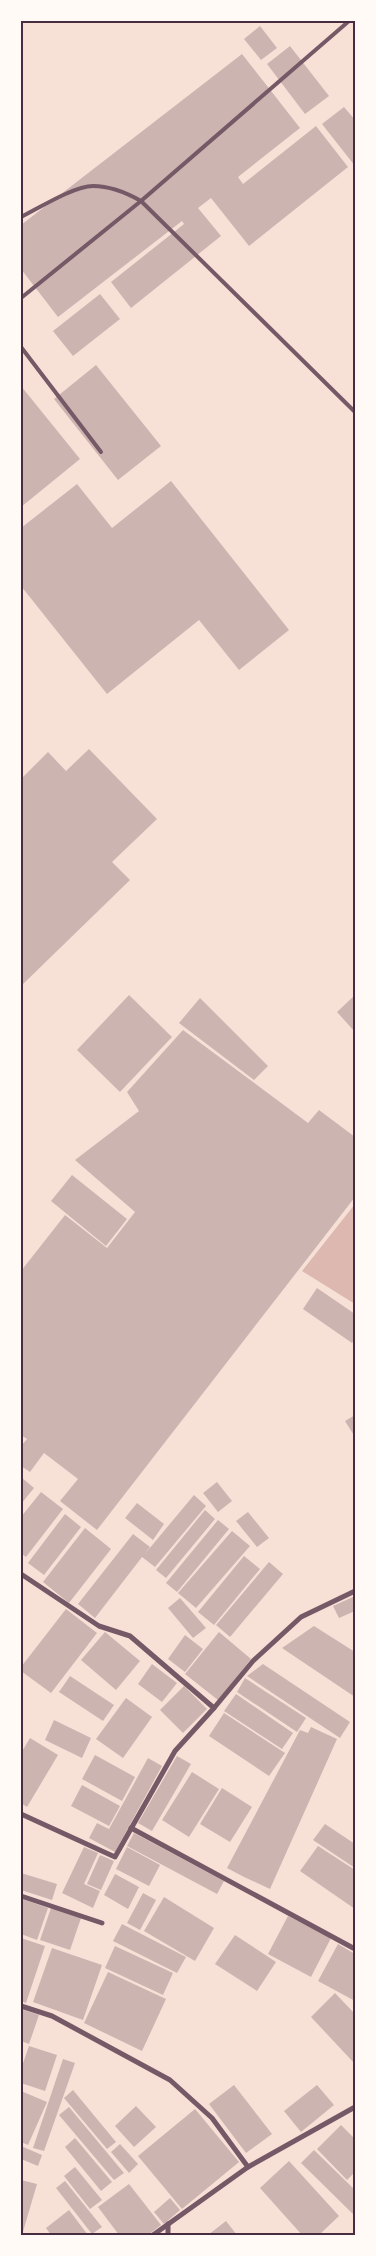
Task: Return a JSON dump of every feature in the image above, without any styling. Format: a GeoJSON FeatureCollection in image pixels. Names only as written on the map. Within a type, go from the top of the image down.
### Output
{"type":"FeatureCollection","features":[{"type":"Feature","properties":{"kind":"street"},"geometry":{"type":"LineString","coordinates":[[21,1574],[100,1626],[130,1636],[214,1708]]}},
{"type":"Feature","properties":{"kind":"street"},"geometry":{"type":"LineString","coordinates":[[21,1814],[116,1857],[176,1750],[253,1661],[301,1617],[355,1591]]}},
{"type":"Feature","properties":{"kind":"street"},"geometry":{"type":"LineString","coordinates":[[132,1828],[355,1949]]}},
{"type":"Feature","properties":{"kind":"street"},"geometry":{"type":"LineString","coordinates":[[21,1896],[102,1923]]}},
{"type":"Feature","properties":{"kind":"street"},"geometry":{"type":"LineString","coordinates":[[21,2006],[52,2016],[170,2080],[212,2118],[248,2167]]}},
{"type":"Feature","properties":{"kind":"street"},"geometry":{"type":"LineString","coordinates":[[154,2235],[248,2167],[355,2107]]}},
{"type":"Feature","properties":{"kind":"street"},"geometry":{"type":"LineString","coordinates":[[168,2224],[168,2235]]}},
{"type":"Feature","properties":{"kind":"lane"},"geometry":{"type":"LineString","coordinates":[[21,298],[141,201],[349,21]]}},
{"type":"Feature","properties":{"kind":"lane"},"geometry":{"type":"LineString","coordinates":[[21,217],[65,194],[92,186],[123,191],[141,201],[355,412]]}},
{"type":"Feature","properties":{"kind":"lane"},"geometry":{"type":"LineString","coordinates":[[21,347],[101,452]]}},
{"type":"Feature","properties":{"kind":"shaded area"},"geometry":{"type":"Polygon","coordinates":[[[355,1204],[355,1304],[302,1271],[355,1204]]]}},
{"type":"Feature","properties":{"kind":"building"},"geometry":{"type":"Polygon","coordinates":[[[260,26],[277,48],[261,60],[244,39],[260,26]]]}},
{"type":"Feature","properties":{"kind":"building"},"geometry":{"type":"Polygon","coordinates":[[[290,46],[329,96],[305,114],[267,64],[290,46]]]}},
{"type":"Feature","properties":{"kind":"building"},"geometry":{"type":"Polygon","coordinates":[[[242,54],[300,128],[238,177],[243,184],[316,126],[348,167],[249,246],[211,198],[198,208],[221,236],[131,308],[111,282],[184,224],[182,221],[58,317],[21,269],[21,225],[242,54]]]}},
{"type":"Feature","properties":{"kind":"building"},"geometry":{"type":"Polygon","coordinates":[[[344,107],[355,120],[355,166],[322,124],[344,107]]]}},
{"type":"Feature","properties":{"kind":"building"},"geometry":{"type":"Polygon","coordinates":[[[100,294],[120,319],[73,356],[53,331],[100,294]]]}},
{"type":"Feature","properties":{"kind":"building"},"geometry":{"type":"Polygon","coordinates":[[[96,365],[161,446],[118,480],[54,399],[96,365]]]}},
{"type":"Feature","properties":{"kind":"building"},"geometry":{"type":"Polygon","coordinates":[[[21,386],[80,459],[21,507],[21,386]]]}},
{"type":"Feature","properties":{"kind":"building"},"geometry":{"type":"Polygon","coordinates":[[[171,481],[289,630],[239,670],[199,620],[107,694],[21,586],[21,528],[77,484],[112,528],[171,481]]]}},
{"type":"Feature","properties":{"kind":"building"},"geometry":{"type":"Polygon","coordinates":[[[89,749],[157,819],[112,862],[130,880],[21,986],[21,779],[48,752],[66,771],[89,749]]]}},
{"type":"Feature","properties":{"kind":"building"},"geometry":{"type":"Polygon","coordinates":[[[129,995],[172,1037],[120,1092],[77,1050],[129,995]]]}},
{"type":"Feature","properties":{"kind":"building"},"geometry":{"type":"Polygon","coordinates":[[[355,995],[355,1032],[337,1012],[355,995]]]}},
{"type":"Feature","properties":{"kind":"building"},"geometry":{"type":"Polygon","coordinates":[[[200,998],[268,1066],[254,1080],[179,1023],[200,998]]]}},
{"type":"Feature","properties":{"kind":"building"},"geometry":{"type":"Polygon","coordinates":[[[183,1030],[308,1123],[319,1110],[355,1137],[355,1197],[97,1530],[60,1501],[78,1479],[44,1453],[30,1472],[21,1466],[21,1446],[27,1439],[21,1435],[21,1271],[65,1215],[107,1248],[135,1212],[75,1160],[139,1111],[127,1092],[183,1030]]]}},
{"type":"Feature","properties":{"kind":"building"},"geometry":{"type":"Polygon","coordinates":[[[72,1175],[127,1219],[106,1246],[51,1201],[72,1175]]]}},
{"type":"Feature","properties":{"kind":"building"},"geometry":{"type":"Polygon","coordinates":[[[317,1288],[355,1314],[355,1339],[352,1343],[303,1309],[317,1288]]]}},
{"type":"Feature","properties":{"kind":"building"},"geometry":{"type":"Polygon","coordinates":[[[355,1415],[355,1437],[345,1421],[355,1415]]]}},
{"type":"Feature","properties":{"kind":"building"},"geometry":{"type":"Polygon","coordinates":[[[21,1477],[34,1488],[21,1504],[21,1477]]]}},
{"type":"Feature","properties":{"kind":"building"},"geometry":{"type":"Polygon","coordinates":[[[217,1482],[232,1501],[218,1512],[203,1493],[217,1482]]]}},
{"type":"Feature","properties":{"kind":"building"},"geometry":{"type":"Polygon","coordinates":[[[41,1492],[63,1509],[26,1557],[21,1553],[21,1517],[41,1492]]]}},
{"type":"Feature","properties":{"kind":"building"},"geometry":{"type":"Polygon","coordinates":[[[194,1495],[206,1506],[155,1567],[142,1557],[95,1618],[78,1604],[133,1534],[150,1547],[144,1555],[194,1495]]]}},
{"type":"Feature","properties":{"kind":"building"},"geometry":{"type":"Polygon","coordinates":[[[137,1503],[164,1524],[153,1540],[125,1518],[137,1503]]]}},
{"type":"Feature","properties":{"kind":"building"},"geometry":{"type":"Polygon","coordinates":[[[205,1510],[215,1519],[166,1578],[156,1570],[205,1510]]]}},
{"type":"Feature","properties":{"kind":"building"},"geometry":{"type":"Polygon","coordinates":[[[248,1512],[269,1538],[257,1547],[236,1521],[248,1512]]]}},
{"type":"Feature","properties":{"kind":"building"},"geometry":{"type":"Polygon","coordinates":[[[65,1514],[81,1527],[44,1575],[28,1563],[65,1514]]]}},
{"type":"Feature","properties":{"kind":"building"},"geometry":{"type":"Polygon","coordinates":[[[218,1520],[229,1529],[177,1592],[166,1583],[218,1520]]]}},
{"type":"Feature","properties":{"kind":"building"},"geometry":{"type":"Polygon","coordinates":[[[85,1528],[111,1549],[69,1603],[43,1582],[85,1528]]]}},
{"type":"Feature","properties":{"kind":"building"},"geometry":{"type":"Polygon","coordinates":[[[232,1531],[250,1546],[196,1608],[178,1593],[232,1531]]]}},
{"type":"Feature","properties":{"kind":"building"},"geometry":{"type":"Polygon","coordinates":[[[244,1556],[260,1569],[214,1625],[198,1612],[244,1556]]]}},
{"type":"Feature","properties":{"kind":"building"},"geometry":{"type":"Polygon","coordinates":[[[269,1562],[283,1574],[230,1637],[216,1625],[269,1562]]]}},
{"type":"Feature","properties":{"kind":"building"},"geometry":{"type":"Polygon","coordinates":[[[355,1596],[355,1611],[339,1618],[333,1606],[355,1596]]]}},
{"type":"Feature","properties":{"kind":"building"},"geometry":{"type":"Polygon","coordinates":[[[180,1598],[206,1628],[193,1638],[168,1608],[180,1598]]]}},
{"type":"Feature","properties":{"kind":"building"},"geometry":{"type":"Polygon","coordinates":[[[66,1609],[97,1633],[51,1693],[21,1671],[21,1667],[66,1609]]]}},
{"type":"Feature","properties":{"kind":"building"},"geometry":{"type":"Polygon","coordinates":[[[314,1626],[355,1652],[355,1697],[282,1648],[314,1626]]]}},
{"type":"Feature","properties":{"kind":"building"},"geometry":{"type":"Polygon","coordinates":[[[105,1632],[140,1661],[116,1690],[81,1660],[105,1632]]]}},
{"type":"Feature","properties":{"kind":"building"},"geometry":{"type":"Polygon","coordinates":[[[219,1632],[251,1659],[218,1700],[185,1674],[219,1632]]]}},
{"type":"Feature","properties":{"kind":"building"},"geometry":{"type":"Polygon","coordinates":[[[185,1635],[203,1649],[185,1672],[168,1659],[185,1635]]]}},
{"type":"Feature","properties":{"kind":"building"},"geometry":{"type":"Polygon","coordinates":[[[152,1664],[177,1683],[162,1702],[138,1684],[152,1664]]]}},
{"type":"Feature","properties":{"kind":"building"},"geometry":{"type":"Polygon","coordinates":[[[263,1664],[350,1722],[340,1738],[247,1676],[263,1664]]]}},
{"type":"Feature","properties":{"kind":"building"},"geometry":{"type":"Polygon","coordinates":[[[70,1676],[114,1705],[103,1721],[59,1692],[70,1676]]]}},
{"type":"Feature","properties":{"kind":"building"},"geometry":{"type":"Polygon","coordinates":[[[245,1678],[306,1718],[297,1732],[237,1692],[245,1678]]]}},
{"type":"Feature","properties":{"kind":"building"},"geometry":{"type":"Polygon","coordinates":[[[184,1686],[207,1709],[183,1733],[160,1710],[184,1686]]]}},
{"type":"Feature","properties":{"kind":"building"},"geometry":{"type":"Polygon","coordinates":[[[236,1694],[293,1733],[282,1749],[224,1711],[236,1694]]]}},
{"type":"Feature","properties":{"kind":"building"},"geometry":{"type":"Polygon","coordinates":[[[126,1698],[152,1717],[123,1758],[96,1739],[126,1698]]]}},
{"type":"Feature","properties":{"kind":"building"},"geometry":{"type":"Polygon","coordinates":[[[224,1713],[285,1753],[269,1776],[209,1736],[224,1713]]]}},
{"type":"Feature","properties":{"kind":"building"},"geometry":{"type":"Polygon","coordinates":[[[54,1720],[91,1738],[82,1758],[45,1740],[54,1720]]]}},
{"type":"Feature","properties":{"kind":"building"},"geometry":{"type":"Polygon","coordinates":[[[311,1727],[337,1739],[270,1889],[227,1868],[300,1730],[308,1733],[311,1727]]]}},
{"type":"Feature","properties":{"kind":"building"},"geometry":{"type":"Polygon","coordinates":[[[30,1738],[58,1755],[27,1807],[21,1803],[21,1753],[30,1738]]]}},
{"type":"Feature","properties":{"kind":"building"},"geometry":{"type":"Polygon","coordinates":[[[95,1755],[135,1777],[122,1801],[82,1779],[95,1755]]]}},
{"type":"Feature","properties":{"kind":"building"},"geometry":{"type":"Polygon","coordinates":[[[177,1756],[191,1764],[152,1831],[138,1823],[177,1756]]]}},
{"type":"Feature","properties":{"kind":"building"},"geometry":{"type":"Polygon","coordinates":[[[148,1758],[162,1766],[115,1852],[89,1838],[97,1823],[109,1829],[148,1758]]]}},
{"type":"Feature","properties":{"kind":"building"},"geometry":{"type":"Polygon","coordinates":[[[192,1772],[219,1789],[189,1837],[162,1820],[192,1772]]]}},
{"type":"Feature","properties":{"kind":"building"},"geometry":{"type":"Polygon","coordinates":[[[82,1785],[120,1806],[109,1826],[71,1806],[82,1785]]]}},
{"type":"Feature","properties":{"kind":"building"},"geometry":{"type":"Polygon","coordinates":[[[222,1788],[252,1807],[230,1842],[200,1824],[222,1788]]]}},
{"type":"Feature","properties":{"kind":"building"},"geometry":{"type":"Polygon","coordinates":[[[325,1824],[355,1844],[355,1868],[313,1840],[325,1824]]]}},
{"type":"Feature","properties":{"kind":"building"},"geometry":{"type":"Polygon","coordinates":[[[134,1833],[224,1881],[217,1894],[127,1846],[134,1833]]]}},
{"type":"Feature","properties":{"kind":"building"},"geometry":{"type":"Polygon","coordinates":[[[318,1846],[355,1870],[355,1909],[300,1871],[318,1846]]]}},
{"type":"Feature","properties":{"kind":"building"},"geometry":{"type":"Polygon","coordinates":[[[84,1847],[98,1853],[84,1884],[100,1891],[93,1908],[62,1893],[84,1847]]]}},
{"type":"Feature","properties":{"kind":"building"},"geometry":{"type":"Polygon","coordinates":[[[127,1847],[160,1865],[149,1886],[116,1869],[127,1847]]]}},
{"type":"Feature","properties":{"kind":"building"},"geometry":{"type":"Polygon","coordinates":[[[100,1855],[114,1861],[101,1890],[87,1884],[100,1855]]]}},
{"type":"Feature","properties":{"kind":"building"},"geometry":{"type":"Polygon","coordinates":[[[21,1873],[57,1884],[52,1900],[21,1890],[21,1873]]]}},
{"type":"Feature","properties":{"kind":"building"},"geometry":{"type":"Polygon","coordinates":[[[115,1874],[139,1887],[128,1909],[104,1895],[115,1874]]]}},
{"type":"Feature","properties":{"kind":"building"},"geometry":{"type":"Polygon","coordinates":[[[143,1893],[156,1900],[140,1930],[127,1923],[143,1893]]]}},
{"type":"Feature","properties":{"kind":"building"},"geometry":{"type":"Polygon","coordinates":[[[164,1897],[214,1928],[195,1961],[144,1931],[164,1897]]]}},
{"type":"Feature","properties":{"kind":"building"},"geometry":{"type":"Polygon","coordinates":[[[22,1899],[48,1908],[37,1940],[21,1934],[22,1899]]]}},
{"type":"Feature","properties":{"kind":"building"},"geometry":{"type":"Polygon","coordinates":[[[51,1908],[81,1918],[70,1950],[40,1940],[51,1908]]]}},
{"type":"Feature","properties":{"kind":"building"},"geometry":{"type":"Polygon","coordinates":[[[288,1916],[331,1938],[311,1977],[268,1954],[288,1916]]]}},
{"type":"Feature","properties":{"kind":"building"},"geometry":{"type":"Polygon","coordinates":[[[122,1924],[186,1957],[177,1973],[113,1941],[122,1924]]]}},
{"type":"Feature","properties":{"kind":"building"},"geometry":{"type":"Polygon","coordinates":[[[235,1935],[276,1962],[257,1991],[215,1964],[235,1935]]]}},
{"type":"Feature","properties":{"kind":"building"},"geometry":{"type":"Polygon","coordinates":[[[21,1938],[45,1946],[26,2003],[21,2001],[21,1938]]]}},
{"type":"Feature","properties":{"kind":"building"},"geometry":{"type":"Polygon","coordinates":[[[338,1944],[355,1954],[355,2001],[318,1981],[338,1944]]]}},
{"type":"Feature","properties":{"kind":"building"},"geometry":{"type":"Polygon","coordinates":[[[115,1946],[173,1973],[163,1995],[105,1968],[115,1946]]]}},
{"type":"Feature","properties":{"kind":"building"},"geometry":{"type":"Polygon","coordinates":[[[52,1948],[102,1965],[83,2020],[33,2002],[52,1948]]]}},
{"type":"Feature","properties":{"kind":"building"},"geometry":{"type":"Polygon","coordinates":[[[108,1972],[166,1999],[142,2051],[84,2023],[108,1972]]]}},
{"type":"Feature","properties":{"kind":"building"},"geometry":{"type":"Polygon","coordinates":[[[335,1993],[355,2014],[355,2064],[311,2017],[335,1993]]]}},
{"type":"Feature","properties":{"kind":"building"},"geometry":{"type":"Polygon","coordinates":[[[21,2009],[39,2015],[29,2044],[21,2041],[21,2009]]]}},
{"type":"Feature","properties":{"kind":"building"},"geometry":{"type":"Polygon","coordinates":[[[29,2046],[57,2055],[45,2091],[21,2083],[21,2069],[29,2046]]]}},
{"type":"Feature","properties":{"kind":"building"},"geometry":{"type":"Polygon","coordinates":[[[63,2059],[75,2063],[44,2151],[33,2148],[63,2059]]]}},
{"type":"Feature","properties":{"kind":"building"},"geometry":{"type":"Polygon","coordinates":[[[234,2085],[272,2134],[246,2153],[209,2104],[234,2085]]]}},
{"type":"Feature","properties":{"kind":"building"},"geometry":{"type":"Polygon","coordinates":[[[317,2085],[334,2105],[301,2132],[284,2111],[317,2085]]]}},
{"type":"Feature","properties":{"kind":"building"},"geometry":{"type":"Polygon","coordinates":[[[73,2090],[116,2142],[107,2149],[64,2098],[73,2090]]]}},
{"type":"Feature","properties":{"kind":"building"},"geometry":{"type":"Polygon","coordinates":[[[21,2091],[47,2102],[28,2145],[21,2142],[21,2091]]]}},
{"type":"Feature","properties":{"kind":"building"},"geometry":{"type":"Polygon","coordinates":[[[136,2106],[156,2127],[134,2147],[115,2126],[136,2106]]]}},
{"type":"Feature","properties":{"kind":"building"},"geometry":{"type":"Polygon","coordinates":[[[69,2107],[124,2173],[114,2180],[59,2115],[69,2107]]]}},
{"type":"Feature","properties":{"kind":"building"},"geometry":{"type":"Polygon","coordinates":[[[195,2109],[239,2162],[182,2209],[138,2156],[195,2109]]]}},
{"type":"Feature","properties":{"kind":"building"},"geometry":{"type":"Polygon","coordinates":[[[341,2125],[355,2139],[355,2172],[347,2180],[317,2149],[341,2125]]]}},
{"type":"Feature","properties":{"kind":"building"},"geometry":{"type":"Polygon","coordinates":[[[75,2138],[112,2182],[101,2191],[65,2147],[75,2138]]]}},
{"type":"Feature","properties":{"kind":"building"},"geometry":{"type":"Polygon","coordinates":[[[120,2144],[138,2164],[129,2173],[111,2152],[120,2144]]]}},
{"type":"Feature","properties":{"kind":"building"},"geometry":{"type":"Polygon","coordinates":[[[21,2146],[42,2155],[38,2166],[21,2159],[21,2146]]]}},
{"type":"Feature","properties":{"kind":"building"},"geometry":{"type":"Polygon","coordinates":[[[314,2150],[355,2190],[355,2216],[301,2163],[314,2150]]]}},
{"type":"Feature","properties":{"kind":"building"},"geometry":{"type":"Polygon","coordinates":[[[289,2161],[339,2216],[319,2235],[302,2235],[260,2188],[289,2161]]]}},
{"type":"Feature","properties":{"kind":"building"},"geometry":{"type":"Polygon","coordinates":[[[75,2167],[102,2200],[90,2209],[64,2176],[75,2167]]]}},
{"type":"Feature","properties":{"kind":"building"},"geometry":{"type":"Polygon","coordinates":[[[21,2180],[37,2184],[22,2235],[21,2235],[21,2180]]]}},
{"type":"Feature","properties":{"kind":"building"},"geometry":{"type":"Polygon","coordinates":[[[65,2181],[102,2227],[92,2234],[56,2188],[65,2181]]]}},
{"type":"Feature","properties":{"kind":"building"},"geometry":{"type":"Polygon","coordinates":[[[129,2184],[161,2225],[148,2235],[119,2235],[98,2207],[129,2184]]]}},
{"type":"Feature","properties":{"kind":"building"},"geometry":{"type":"Polygon","coordinates":[[[170,2198],[180,2210],[164,2224],[154,2212],[170,2198]]]}},
{"type":"Feature","properties":{"kind":"building"},"geometry":{"type":"Polygon","coordinates":[[[69,2210],[88,2235],[51,2235],[46,2228],[69,2210]]]}},
{"type":"Feature","properties":{"kind":"building"},"geometry":{"type":"Polygon","coordinates":[[[226,2221],[237,2235],[208,2235],[226,2221]]]}}]}
